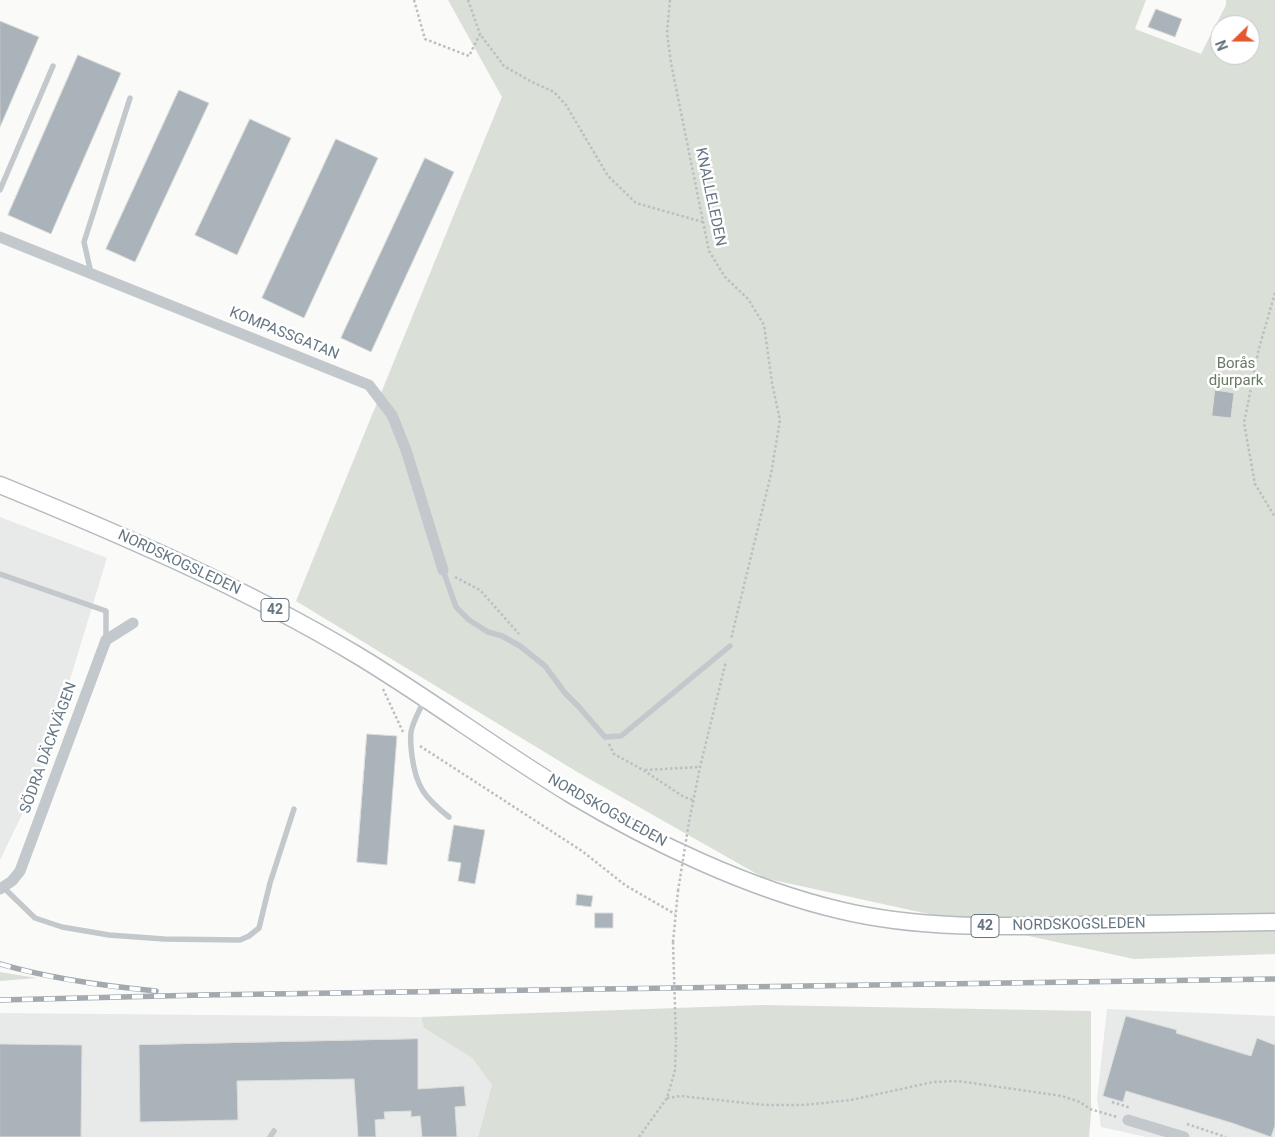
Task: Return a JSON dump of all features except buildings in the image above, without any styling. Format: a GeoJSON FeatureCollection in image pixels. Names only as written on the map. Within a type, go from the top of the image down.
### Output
{"type":"FeatureCollection","features":[{"type":"Feature","properties":{"kind":"main road","name":"NORDSKOGSLEDEN"},"geometry":{"type":"LineString","coordinates":[[0,485],[108,529],[251,597],[354,653],[574,796],[704,862],[758,885],[825,907],[881,920],[986,926],[1275,922]]}},
{"type":"Feature","properties":{"kind":"street","name":"KOMPASSGATAN"},"geometry":{"type":"LineString","coordinates":[[0,237],[369,385],[392,415],[406,450],[443,570]]}},
{"type":"Feature","properties":{"kind":"street"},"geometry":{"type":"LineString","coordinates":[[106,640],[133,623]]}},
{"type":"Feature","properties":{"kind":"street","name":"SÖDRA DÄCKVÄGEN"},"geometry":{"type":"LineString","coordinates":[[2,889],[20,871],[106,640]]}},
{"type":"Feature","properties":{"kind":"street"},"geometry":{"type":"LineString","coordinates":[[1128,1120],[1184,1137]]}},
{"type":"Feature","properties":{"kind":"lane"},"geometry":{"type":"LineString","coordinates":[[0,190],[54,66]]}},
{"type":"Feature","properties":{"kind":"lane"},"geometry":{"type":"LineString","coordinates":[[90,273],[84,242],[130,98]]}},
{"type":"Feature","properties":{"kind":"lane"},"geometry":{"type":"LineString","coordinates":[[443,570],[456,607],[469,620],[488,632],[502,636],[520,646],[545,666],[565,693],[605,737],[613,738],[620,736],[730,646]]}},
{"type":"Feature","properties":{"kind":"lane"},"geometry":{"type":"LineString","coordinates":[[0,574],[106,611],[106,640]]}},
{"type":"Feature","properties":{"kind":"lane"},"geometry":{"type":"LineString","coordinates":[[425,698],[412,730],[410,741],[416,779],[426,795],[449,817]]}},
{"type":"Feature","properties":{"kind":"lane"},"geometry":{"type":"LineString","coordinates":[[2,889],[34,918],[62,927],[164,939],[240,940],[259,928],[270,883],[294,809]]}},
{"type":"Feature","properties":{"kind":"lane"},"geometry":{"type":"LineString","coordinates":[[270,1137],[274,1131]]}},
{"type":"Feature","properties":{"kind":"path"},"geometry":{"type":"LineString","coordinates":[[414,0],[425,39],[469,56],[480,34]]}},
{"type":"Feature","properties":{"kind":"path"},"geometry":{"type":"LineString","coordinates":[[468,0],[480,34],[504,66],[554,92],[566,105],[608,176],[636,203],[703,222]]}},
{"type":"Feature","properties":{"kind":"path","name":"KNALLELEDEN"},"geometry":{"type":"LineString","coordinates":[[639,1137],[667,1098],[675,1070],[673,942],[678,891],[700,767],[770,474],[780,420],[772,383],[764,325],[748,299],[725,277],[709,251],[671,64],[667,33],[670,0]]}},
{"type":"Feature","properties":{"kind":"path"},"geometry":{"type":"LineString","coordinates":[[1275,293],[1258,348],[1244,423],[1255,484],[1275,517]]}},
{"type":"Feature","properties":{"kind":"path"},"geometry":{"type":"LineString","coordinates":[[379,684],[391,704],[402,730],[410,741],[582,851],[625,885],[675,914]]}},
{"type":"Feature","properties":{"kind":"path"},"geometry":{"type":"LineString","coordinates":[[614,754],[643,770],[684,797],[694,800]]}},
{"type":"Feature","properties":{"kind":"path"},"geometry":{"type":"LineString","coordinates":[[643,770],[700,767]]}},
{"type":"Feature","properties":{"kind":"path"},"geometry":{"type":"LineString","coordinates":[[667,1098],[682,1096],[765,1105],[804,1105],[851,1100],[920,1084],[958,1081],[1062,1096],[1080,1102],[1090,1109],[1128,1120]]}},
{"type":"Feature","properties":{"kind":"shaded area"},"geometry":{"type":"Polygon","coordinates":[[[0,517],[107,558],[41,775],[0,860],[0,517]]]}},
{"type":"Feature","properties":{"kind":"shaded area"},"geometry":{"type":"Polygon","coordinates":[[[1107,1009],[1275,1016],[1275,1137],[1146,1137],[1101,1127],[1097,1099],[1107,1009]]]}},
{"type":"Feature","properties":{"kind":"shaded area"},"geometry":{"type":"Polygon","coordinates":[[[0,1013],[421,1017],[424,1028],[472,1058],[492,1085],[478,1137],[0,1137],[0,1013]]]}},
{"type":"Feature","properties":{"kind":"green space","name":"Borås djurpark"},"geometry":{"type":"Polygon","coordinates":[[[448,0],[1146,0],[1135,29],[1201,54],[1210,36],[1210,65],[1260,65],[1260,15],[1221,15],[1226,5],[1226,0],[1275,0],[1275,954],[1134,959],[764,878],[579,773],[296,601],[502,97],[448,0]]]}},
{"type":"Feature","properties":{"kind":"green space"},"geometry":{"type":"Polygon","coordinates":[[[0,972],[37,978],[0,981],[0,972]]]}},
{"type":"Feature","properties":{"kind":"green space"},"geometry":{"type":"Polygon","coordinates":[[[762,1005],[1091,1011],[1091,1114],[1089,1137],[478,1137],[492,1085],[472,1058],[424,1028],[421,1017],[762,1005]]]}},
{"type":"Feature","properties":{"kind":"railway"},"geometry":{"type":"LineString","coordinates":[[0,964],[38,974],[77,981],[156,991]]}},
{"type":"Feature","properties":{"kind":"railway"},"geometry":{"type":"LineString","coordinates":[[0,1000],[203,995],[1275,979]]}}]}
